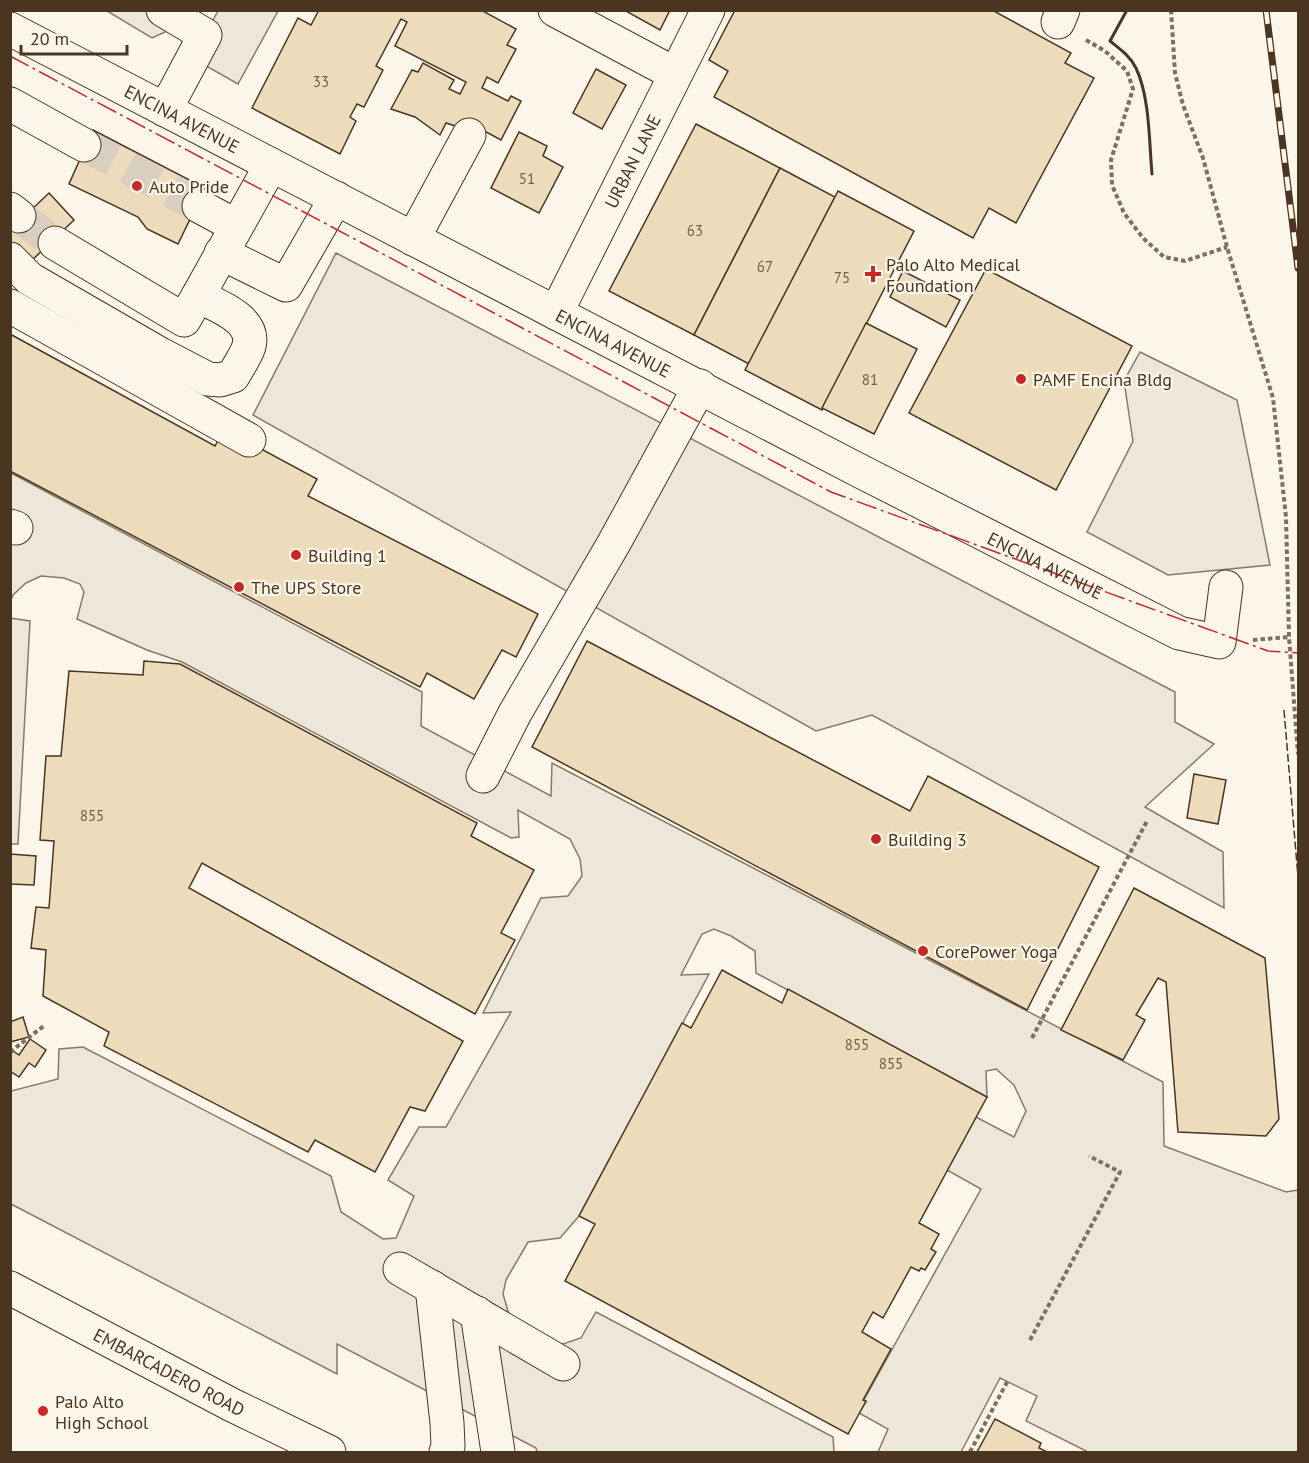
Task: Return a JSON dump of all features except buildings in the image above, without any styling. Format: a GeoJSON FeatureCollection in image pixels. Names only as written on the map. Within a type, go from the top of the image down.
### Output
{"type":"FeatureCollection","features":[{"type":"Feature","properties":{"kind":"street"},"geometry":{"type":"LineString","coordinates":[[163,10],[205,35],[165,110]]}},
{"type":"Feature","properties":{"kind":"street"},"geometry":{"type":"LineString","coordinates":[[555,10],[675,74]]}},
{"type":"Feature","properties":{"kind":"street","name":"URBAN LANE"},"geometry":{"type":"LineString","coordinates":[[556,313],[708,10]]}},
{"type":"Feature","properties":{"kind":"street","name":"ENCINA AVENUE"},"geometry":{"type":"LineString","coordinates":[[10,29],[862,472],[1179,633],[1220,642],[1226,587]]}},
{"type":"Feature","properties":{"kind":"street"},"geometry":{"type":"LineString","coordinates":[[10,104],[84,146]]}},
{"type":"Feature","properties":{"kind":"street"},"geometry":{"type":"LineString","coordinates":[[413,239],[469,135]]}},
{"type":"Feature","properties":{"kind":"street"},"geometry":{"type":"LineString","coordinates":[[55,243],[184,320],[271,165]]}},
{"type":"Feature","properties":{"kind":"street"},"geometry":{"type":"LineString","coordinates":[[199,206],[229,240],[286,285],[336,198]]}},
{"type":"Feature","properties":{"kind":"street"},"geometry":{"type":"LineString","coordinates":[[10,259],[30,279],[208,379],[220,380],[233,376],[249,345],[247,329],[235,315],[198,296]]}},
{"type":"Feature","properties":{"kind":"street"},"geometry":{"type":"LineString","coordinates":[[10,306],[249,440]]}},
{"type":"Feature","properties":{"kind":"street"},"geometry":{"type":"LineString","coordinates":[[483,776],[515,713],[614,543],[700,386]]}},
{"type":"Feature","properties":{"kind":"street"},"geometry":{"type":"LineString","coordinates":[[400,1269],[563,1364]]}},
{"type":"Feature","properties":{"kind":"street"},"geometry":{"type":"LineString","coordinates":[[432,1287],[447,1423],[446,1452]]}},
{"type":"Feature","properties":{"kind":"street","name":"EMBARCADERO ROAD"},"geometry":{"type":"LineString","coordinates":[[10,1288],[76,1324],[329,1452]]}},
{"type":"Feature","properties":{"kind":"street"},"geometry":{"type":"LineString","coordinates":[[477,1313],[498,1452]]}},
{"type":"Feature","properties":{"kind":"street"},"geometry":{"type":"LineString","coordinates":[[10,1316],[76,1324]]}},
{"type":"Feature","properties":{"kind":"path"},"geometry":{"type":"LineString","coordinates":[[1171,10],[1177,84],[1203,158],[1227,247],[1273,398],[1286,517],[1289,637],[1299,754]]}},
{"type":"Feature","properties":{"kind":"path"},"geometry":{"type":"LineString","coordinates":[[1060,16],[1127,71],[1133,89],[1111,160],[1112,185],[1124,213],[1143,238],[1164,257],[1185,261],[1227,247]]}},
{"type":"Feature","properties":{"kind":"path"},"geometry":{"type":"LineString","coordinates":[[1032,1038],[1147,821]]}},
{"type":"Feature","properties":{"kind":"path"},"geometry":{"type":"LineString","coordinates":[[10,1052],[45,1025]]}},
{"type":"Feature","properties":{"kind":"path"},"geometry":{"type":"LineString","coordinates":[[1030,1340],[1120,1172],[1089,1156]]}},
{"type":"Feature","properties":{"kind":"path"},"geometry":{"type":"LineString","coordinates":[[970,1452],[1007,1382]]}},
{"type":"Feature","properties":{"kind":"shaded area"},"geometry":{"type":"Polygon","coordinates":[[[107,11],[163,11],[185,23],[152,38],[107,11]]]}},
{"type":"Feature","properties":{"kind":"shaded area"},"geometry":{"type":"Polygon","coordinates":[[[218,11],[278,11],[238,84],[192,58],[218,11]]]}},
{"type":"Feature","properties":{"kind":"shaded area"},"geometry":{"type":"Polygon","coordinates":[[[336,253],[1175,692],[1175,722],[1214,744],[1145,807],[1223,852],[1224,908],[872,715],[816,731],[253,415],[336,253]]]}},
{"type":"Feature","properties":{"kind":"shaded area"},"geometry":{"type":"Polygon","coordinates":[[[1140,352],[1237,400],[1270,565],[1168,575],[1087,532],[1133,441],[1124,381],[1140,352]]]}},
{"type":"Feature","properties":{"kind":"shaded area"},"geometry":{"type":"Polygon","coordinates":[[[11,473],[422,692],[421,726],[551,796],[552,763],[1163,1082],[1164,1146],[1286,1192],[1298,1190],[1298,1452],[1088,1452],[1026,1421],[1037,1396],[1000,1378],[961,1452],[878,1452],[888,1429],[859,1413],[866,1402],[864,1400],[981,1189],[947,1170],[976,1117],[1014,1137],[1026,1111],[1014,1085],[996,1069],[986,1071],[987,1097],[756,973],[755,951],[731,936],[714,929],[702,934],[681,975],[709,974],[579,1216],[560,1238],[528,1242],[506,1280],[503,1294],[510,1318],[551,1348],[581,1338],[596,1312],[833,1437],[834,1452],[537,1452],[536,1448],[337,1344],[337,1374],[11,1204],[11,1091],[58,1079],[59,1049],[83,1047],[331,1176],[341,1212],[383,1239],[396,1238],[414,1196],[388,1180],[419,1127],[446,1127],[511,1012],[483,1013],[541,898],[568,896],[582,876],[580,859],[570,839],[518,810],[519,837],[511,838],[182,662],[147,650],[77,619],[84,592],[80,584],[64,578],[41,576],[26,583],[13,595],[11,600],[11,473]]]}},
{"type":"Feature","properties":{"kind":"shaded area"},"geometry":{"type":"Polygon","coordinates":[[[10,618],[30,621],[18,844],[10,844],[10,618]]]}},
{"type":"Feature","properties":{"kind":"tunnel"},"geometry":{"type":"LineString","coordinates":[[84,145],[199,206]]}},
{"type":"Feature","properties":{"kind":"tunnel"},"geometry":{"type":"LineString","coordinates":[[19,216],[55,243]]}},
{"type":"Feature","properties":{"kind":"railway"},"geometry":{"type":"LineString","coordinates":[[1266,10],[1298,268]]}},
{"type":"Feature","properties":{"kind":"fence"},"geometry":{"type":"LineString","coordinates":[[1284,710],[1298,877]]}},
{"type":"Feature","properties":{"kind":"wall"},"geometry":{"type":"LineString","coordinates":[[1127,10],[1110,41],[1131,60],[1141,80],[1148,120],[1152,174]]}},
{"type":"Feature","properties":{"kind":"power"},"geometry":{"type":"LineString","coordinates":[[10,56],[831,492],[1268,651],[1298,653]]}},
{"type":"Feature","properties":{"kind":"place","name":"Auto Pride"},"geometry":{"type":"Point","coordinates":[137,186]}},
{"type":"Feature","properties":{"kind":"place","name":"Palo Alto Medical Foundation"},"geometry":{"type":"Point","coordinates":[873,274]}},
{"type":"Feature","properties":{"kind":"place","name":"PAMF Encina Bldg"},"geometry":{"type":"Point","coordinates":[1021,379]}},
{"type":"Feature","properties":{"kind":"place","name":"Building 1"},"geometry":{"type":"Point","coordinates":[296,555]}},
{"type":"Feature","properties":{"kind":"place","name":"The UPS Store"},"geometry":{"type":"Point","coordinates":[239,587]}},
{"type":"Feature","properties":{"kind":"place","name":"Building 3"},"geometry":{"type":"Point","coordinates":[876,839]}},
{"type":"Feature","properties":{"kind":"place","name":"CorePower Yoga"},"geometry":{"type":"Point","coordinates":[923,951]}},
{"type":"Feature","properties":{"kind":"place","name":"Palo Alto High School"},"geometry":{"type":"Point","coordinates":[43,1411]}}]}
